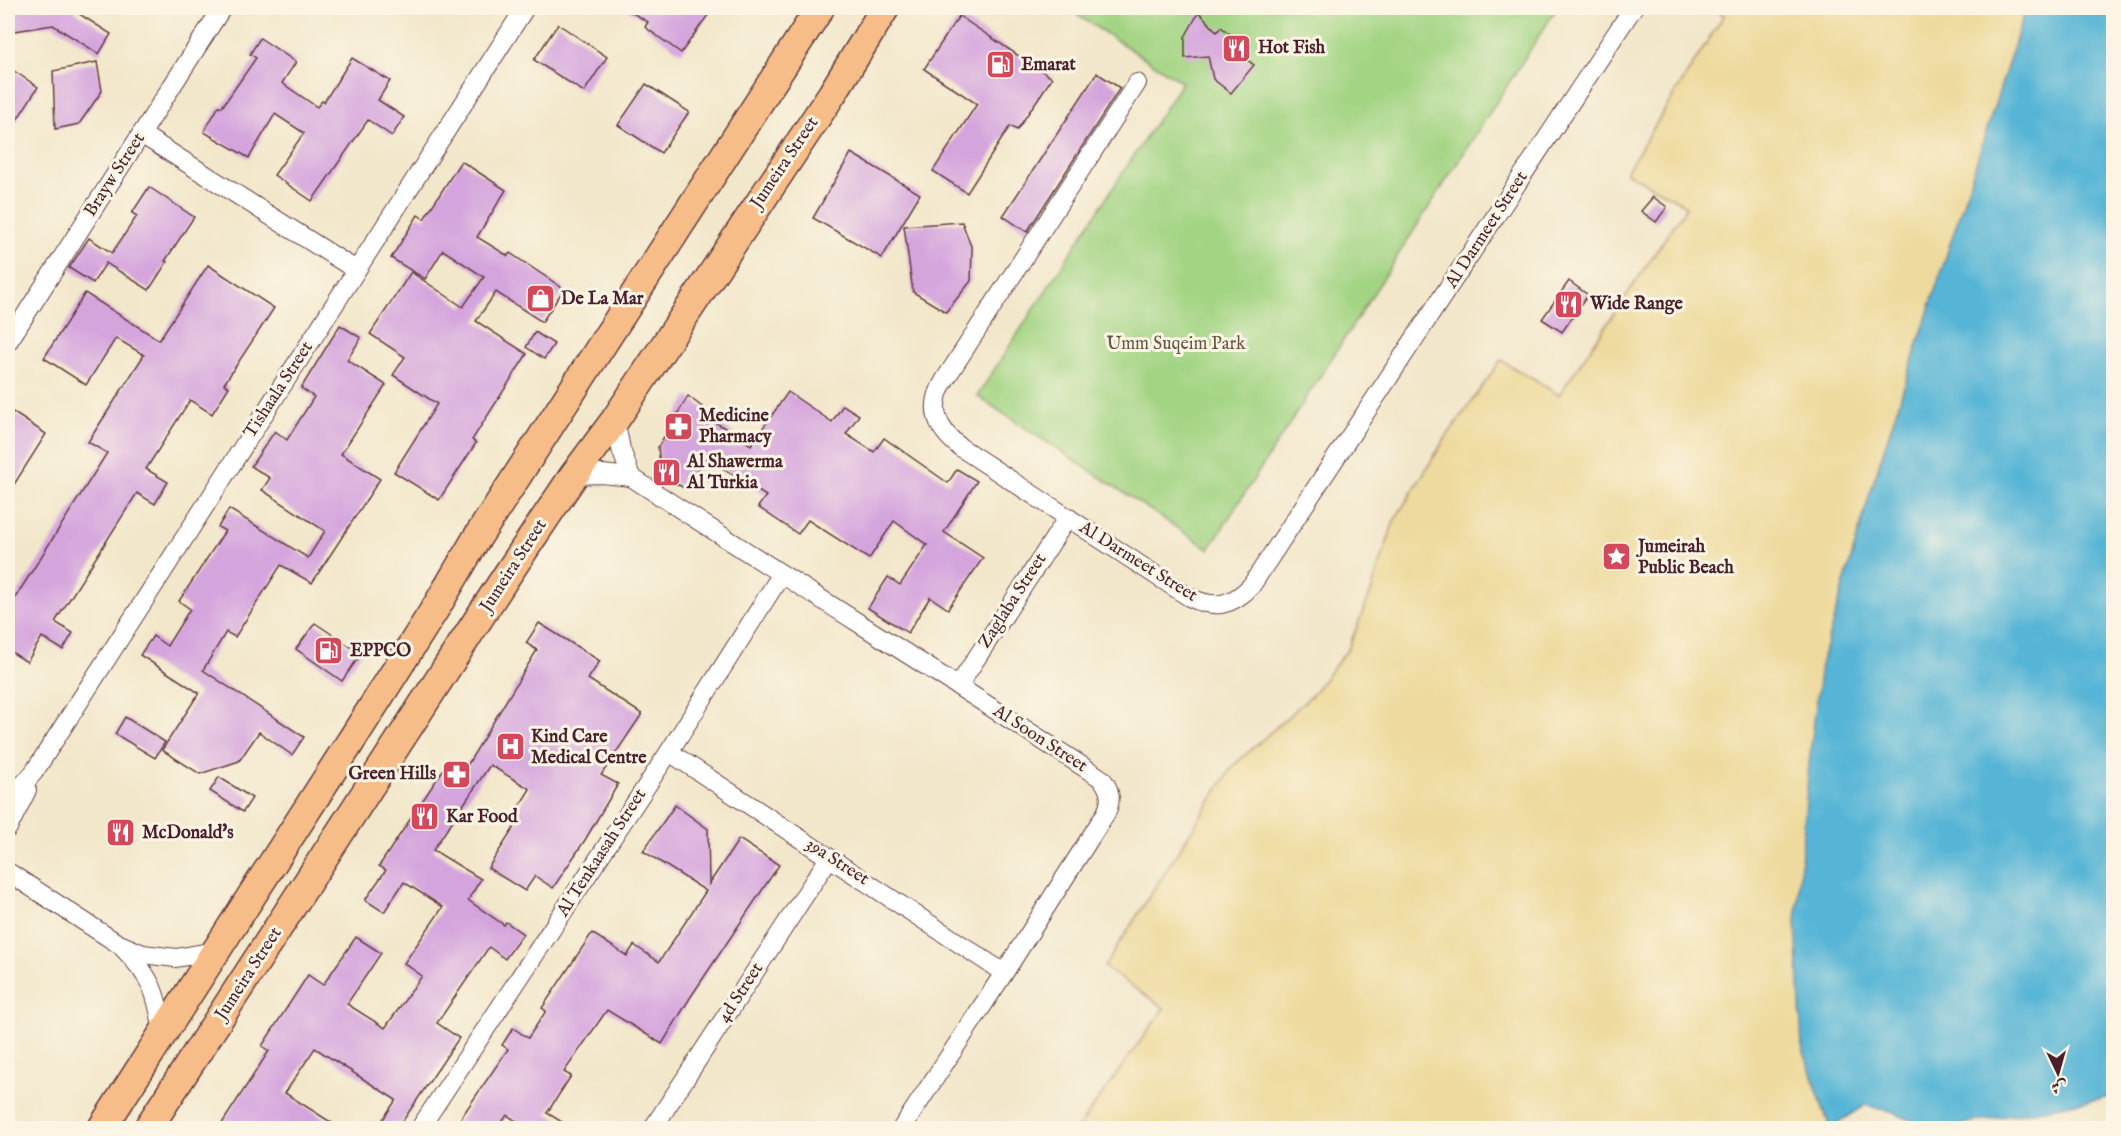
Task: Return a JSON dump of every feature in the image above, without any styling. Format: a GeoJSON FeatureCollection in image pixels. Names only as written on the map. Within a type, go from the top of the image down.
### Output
{"type":"FeatureCollection","features":[{"type":"Feature","properties":{"kind":"main road"},"geometry":{"type":"LineString","coordinates":[[102,1128],[426,624],[475,541],[820,8]]}},
{"type":"Feature","properties":{"kind":"main road","name":"Jumeira Street"},"geometry":{"type":"LineString","coordinates":[[148,1128],[574,475],[615,420],[832,94],[885,8]]}},
{"type":"Feature","properties":{"kind":"street","name":"Brayw Street"},"geometry":{"type":"LineString","coordinates":[[8,342],[222,8]]}},
{"type":"Feature","properties":{"kind":"street","name":"Tishaala Street"},"geometry":{"type":"LineString","coordinates":[[8,802],[34,772],[525,8]]}},
{"type":"Feature","properties":{"kind":"street","name":"Al Darmeet Street"},"geometry":{"type":"LineString","coordinates":[[1137,83],[944,381],[936,400],[938,420],[948,437],[960,447],[1189,597],[1203,603],[1218,605],[1234,601],[1244,594],[1258,577],[1633,8]]}},
{"type":"Feature","properties":{"kind":"street"},"geometry":{"type":"LineString","coordinates":[[141,134],[356,270]]}},
{"type":"Feature","properties":{"kind":"street"},"geometry":{"type":"LineString","coordinates":[[615,420],[621,449],[631,477]]}},
{"type":"Feature","properties":{"kind":"street","name":"Al Soon Street"},"geometry":{"type":"LineString","coordinates":[[574,475],[602,474],[631,477],[781,575],[959,685],[1102,780],[1107,787],[1111,796],[1106,813],[902,1128]]}},
{"type":"Feature","properties":{"kind":"street","name":"Zaglaba Street"},"geometry":{"type":"LineString","coordinates":[[959,685],[1068,517]]}},
{"type":"Feature","properties":{"kind":"street","name":"Al Tenkaasah Street"},"geometry":{"type":"LineString","coordinates":[[420,1128],[669,752],[781,575]]}},
{"type":"Feature","properties":{"kind":"street","name":"39a Street"},"geometry":{"type":"LineString","coordinates":[[669,752],[1004,973]]}},
{"type":"Feature","properties":{"kind":"street","name":"Tishaala Street"},"geometry":{"type":"LineString","coordinates":[[8,828],[34,772]]}},
{"type":"Feature","properties":{"kind":"street","name":"4d Street"},"geometry":{"type":"LineString","coordinates":[[653,1128],[829,858]]}},
{"type":"Feature","properties":{"kind":"street"},"geometry":{"type":"LineString","coordinates":[[8,872],[117,943],[143,954],[165,958],[188,957],[215,951]]}},
{"type":"Feature","properties":{"kind":"street"},"geometry":{"type":"LineString","coordinates":[[117,943],[137,963],[150,983],[159,1005],[163,1033]]}},
{"type":"Feature","properties":{"kind":"green space","name":"Umm Suqeim Park"},"geometry":{"type":"Polygon","coordinates":[[[1066,8],[1557,8],[1209,549],[977,396],[1182,82],[1066,8]]]}},
{"type":"Feature","properties":{"kind":"sand","name":"Jumeirah Public Beach"},"geometry":{"type":"Polygon","coordinates":[[[1712,8],[2026,8],[1871,490],[1821,664],[1802,1046],[1830,1128],[1078,1128],[1164,1008],[1104,967],[1233,766],[1311,696],[1348,649],[1371,592],[1394,521],[1445,439],[1501,360],[1559,395],[1687,206],[1626,172],[1724,15],[1712,8]]]}},
{"type":"Feature","properties":{"kind":"water"},"geometry":{"type":"Polygon","coordinates":[[[2026,8],[2113,8],[2113,1086],[2109,1097],[1940,1128],[1930,1128],[1891,1112],[1866,1105],[1830,1128],[1802,1046],[1796,923],[1809,763],[1821,664],[1871,490],[2026,8]]]}},
{"type":"Feature","properties":{"kind":"building"},"geometry":{"type":"Polygon","coordinates":[[[8,8],[70,8],[111,34],[99,54],[53,25],[8,32],[8,8]]]}},
{"type":"Feature","properties":{"kind":"building"},"geometry":{"type":"Polygon","coordinates":[[[624,8],[713,8],[681,53],[645,27],[648,22],[624,8]]]}},
{"type":"Feature","properties":{"kind":"building"},"geometry":{"type":"Polygon","coordinates":[[[1199,12],[1217,32],[1221,27],[1241,43],[1242,56],[1254,65],[1231,93],[1213,79],[1208,56],[1185,58],[1185,37],[1199,12]]]}},
{"type":"Feature","properties":{"kind":"building"},"geometry":{"type":"Polygon","coordinates":[[[959,16],[1052,78],[1017,130],[1010,126],[967,193],[933,171],[977,104],[924,69],[959,16]]]}},
{"type":"Feature","properties":{"kind":"building"},"geometry":{"type":"Polygon","coordinates":[[[558,24],[607,57],[584,92],[534,60],[558,24]]]}},
{"type":"Feature","properties":{"kind":"building"},"geometry":{"type":"Polygon","coordinates":[[[260,38],[296,62],[282,83],[317,107],[322,101],[324,102],[352,58],[390,81],[378,100],[404,117],[392,136],[368,120],[312,201],[274,175],[304,133],[275,114],[249,158],[204,132],[219,106],[222,107],[256,58],[250,54],[260,38]]]}},
{"type":"Feature","properties":{"kind":"building"},"geometry":{"type":"Polygon","coordinates":[[[97,62],[102,91],[79,124],[55,129],[53,71],[97,62]]]}},
{"type":"Feature","properties":{"kind":"building"},"geometry":{"type":"Polygon","coordinates":[[[8,67],[38,87],[8,134],[8,67]]]}},
{"type":"Feature","properties":{"kind":"building"},"geometry":{"type":"Polygon","coordinates":[[[1097,73],[1120,88],[1027,232],[1003,216],[1097,73]]]}},
{"type":"Feature","properties":{"kind":"building"},"geometry":{"type":"Polygon","coordinates":[[[646,84],[689,112],[661,153],[618,125],[646,84]]]}},
{"type":"Feature","properties":{"kind":"building"},"geometry":{"type":"Polygon","coordinates":[[[851,153],[920,194],[882,258],[813,218],[851,153]]]}},
{"type":"Feature","properties":{"kind":"building"},"geometry":{"type":"Polygon","coordinates":[[[461,161],[506,190],[477,237],[508,256],[510,253],[564,289],[542,322],[496,292],[476,321],[527,354],[472,440],[476,443],[439,500],[394,472],[437,404],[393,375],[405,357],[370,334],[411,272],[463,307],[484,277],[443,250],[425,279],[391,258],[418,215],[424,219],[461,161]]]}},
{"type":"Feature","properties":{"kind":"building"},"geometry":{"type":"Polygon","coordinates":[[[149,187],[194,217],[149,290],[106,263],[93,283],[69,268],[89,238],[112,253],[137,216],[132,213],[149,187]]]}},
{"type":"Feature","properties":{"kind":"building"},"geometry":{"type":"Polygon","coordinates":[[[1653,197],[1667,207],[1656,222],[1641,211],[1653,197]]]}},
{"type":"Feature","properties":{"kind":"building"},"geometry":{"type":"Polygon","coordinates":[[[962,222],[972,249],[971,281],[946,312],[913,292],[904,226],[962,222]]]}},
{"type":"Feature","properties":{"kind":"building"},"geometry":{"type":"Polygon","coordinates":[[[208,265],[274,308],[224,384],[229,387],[212,414],[190,400],[146,469],[168,482],[155,504],[137,493],[55,622],[73,633],[63,650],[42,637],[27,662],[8,650],[8,609],[107,453],[88,442],[144,355],[116,338],[86,385],[44,358],[85,293],[159,340],[208,265]]]}},
{"type":"Feature","properties":{"kind":"building"},"geometry":{"type":"Polygon","coordinates":[[[1569,281],[1588,295],[1562,332],[1542,319],[1569,281]]]}},
{"type":"Feature","properties":{"kind":"building"},"geometry":{"type":"Polygon","coordinates":[[[340,325],[361,338],[347,360],[386,385],[341,454],[380,479],[312,583],[281,565],[235,637],[226,632],[203,670],[304,737],[292,755],[259,732],[239,761],[200,774],[162,750],[199,693],[140,655],[153,636],[167,646],[190,609],[179,601],[225,531],[218,527],[229,509],[308,558],[325,531],[262,490],[270,478],[251,466],[275,431],[287,440],[314,397],[301,388],[340,325]]]}},
{"type":"Feature","properties":{"kind":"building"},"geometry":{"type":"Polygon","coordinates":[[[535,332],[554,344],[544,359],[526,347],[535,332]]]}},
{"type":"Feature","properties":{"kind":"building"},"geometry":{"type":"Polygon","coordinates":[[[788,392],[832,422],[843,405],[859,415],[846,434],[874,452],[884,438],[948,483],[957,469],[977,481],[944,532],[983,558],[948,609],[930,597],[908,633],[868,608],[888,577],[900,585],[927,545],[894,521],[869,559],[808,520],[798,534],[758,507],[766,496],[707,458],[684,488],[661,475],[658,447],[688,396],[715,417],[712,420],[751,445],[788,392]]]}},
{"type":"Feature","properties":{"kind":"building"},"geometry":{"type":"Polygon","coordinates":[[[8,409],[46,434],[8,494],[8,409]]]}},
{"type":"Feature","properties":{"kind":"building","name":"EPPCO"},"geometry":{"type":"Polygon","coordinates":[[[315,623],[361,654],[342,681],[296,649],[315,623]]]}},
{"type":"Feature","properties":{"kind":"building"},"geometry":{"type":"Polygon","coordinates":[[[539,623],[600,661],[588,679],[642,714],[601,775],[618,784],[585,840],[553,888],[535,876],[525,891],[488,868],[521,817],[515,813],[530,789],[490,765],[433,850],[481,879],[468,900],[504,925],[506,922],[523,934],[505,959],[489,947],[437,1023],[459,1038],[398,1128],[377,1128],[396,1100],[315,1048],[285,1093],[340,1128],[219,1128],[269,1051],[262,1046],[308,975],[323,985],[356,937],[381,953],[347,1004],[385,1028],[422,976],[404,963],[443,907],[404,882],[384,912],[365,900],[386,870],[379,866],[445,767],[460,777],[537,650],[526,643],[539,623]]]}},
{"type":"Feature","properties":{"kind":"building"},"geometry":{"type":"Polygon","coordinates":[[[125,717],[165,742],[155,758],[115,734],[125,717]]]}},
{"type":"Feature","properties":{"kind":"building"},"geometry":{"type":"Polygon","coordinates":[[[219,777],[252,798],[243,812],[210,791],[219,777]]]}},
{"type":"Feature","properties":{"kind":"building"},"geometry":{"type":"Polygon","coordinates":[[[675,805],[708,829],[709,884],[739,839],[779,865],[662,1044],[607,1010],[564,1072],[571,1076],[547,1113],[572,1128],[527,1128],[507,1115],[498,1128],[454,1128],[508,1049],[502,1045],[513,1028],[528,1038],[546,1011],[542,1008],[592,933],[627,956],[634,945],[659,962],[706,891],[643,851],[675,805]]]}},
{"type":"Feature","properties":{"kind":"place","name":"Hot Fish"},"geometry":{"type":"Point","coordinates":[1237,48]}},
{"type":"Feature","properties":{"kind":"place","name":"Emarat"},"geometry":{"type":"Point","coordinates":[1000,65]}},
{"type":"Feature","properties":{"kind":"place","name":"De La Mar"},"geometry":{"type":"Point","coordinates":[540,299]}},
{"type":"Feature","properties":{"kind":"place","name":"Wide Range"},"geometry":{"type":"Point","coordinates":[1569,304]}},
{"type":"Feature","properties":{"kind":"place","name":"Medicine Pharmacy"},"geometry":{"type":"Point","coordinates":[678,426]}},
{"type":"Feature","properties":{"kind":"place","name":"Al Shawerma Al Turkia"},"geometry":{"type":"Point","coordinates":[666,472]}},
{"type":"Feature","properties":{"kind":"place","name":"Jumeirah Public Beach"},"geometry":{"type":"Point","coordinates":[1617,557]}},
{"type":"Feature","properties":{"kind":"place","name":"EPPCO"},"geometry":{"type":"Point","coordinates":[329,651]}},
{"type":"Feature","properties":{"kind":"place","name":"Kind Care Medical Centre"},"geometry":{"type":"Point","coordinates":[510,747]}},
{"type":"Feature","properties":{"kind":"place","name":"Green Hills"},"geometry":{"type":"Point","coordinates":[457,774]}},
{"type":"Feature","properties":{"kind":"place","name":"Kar Food"},"geometry":{"type":"Point","coordinates":[425,817]}},
{"type":"Feature","properties":{"kind":"place","name":"McDonald's"},"geometry":{"type":"Point","coordinates":[121,833]}}]}
